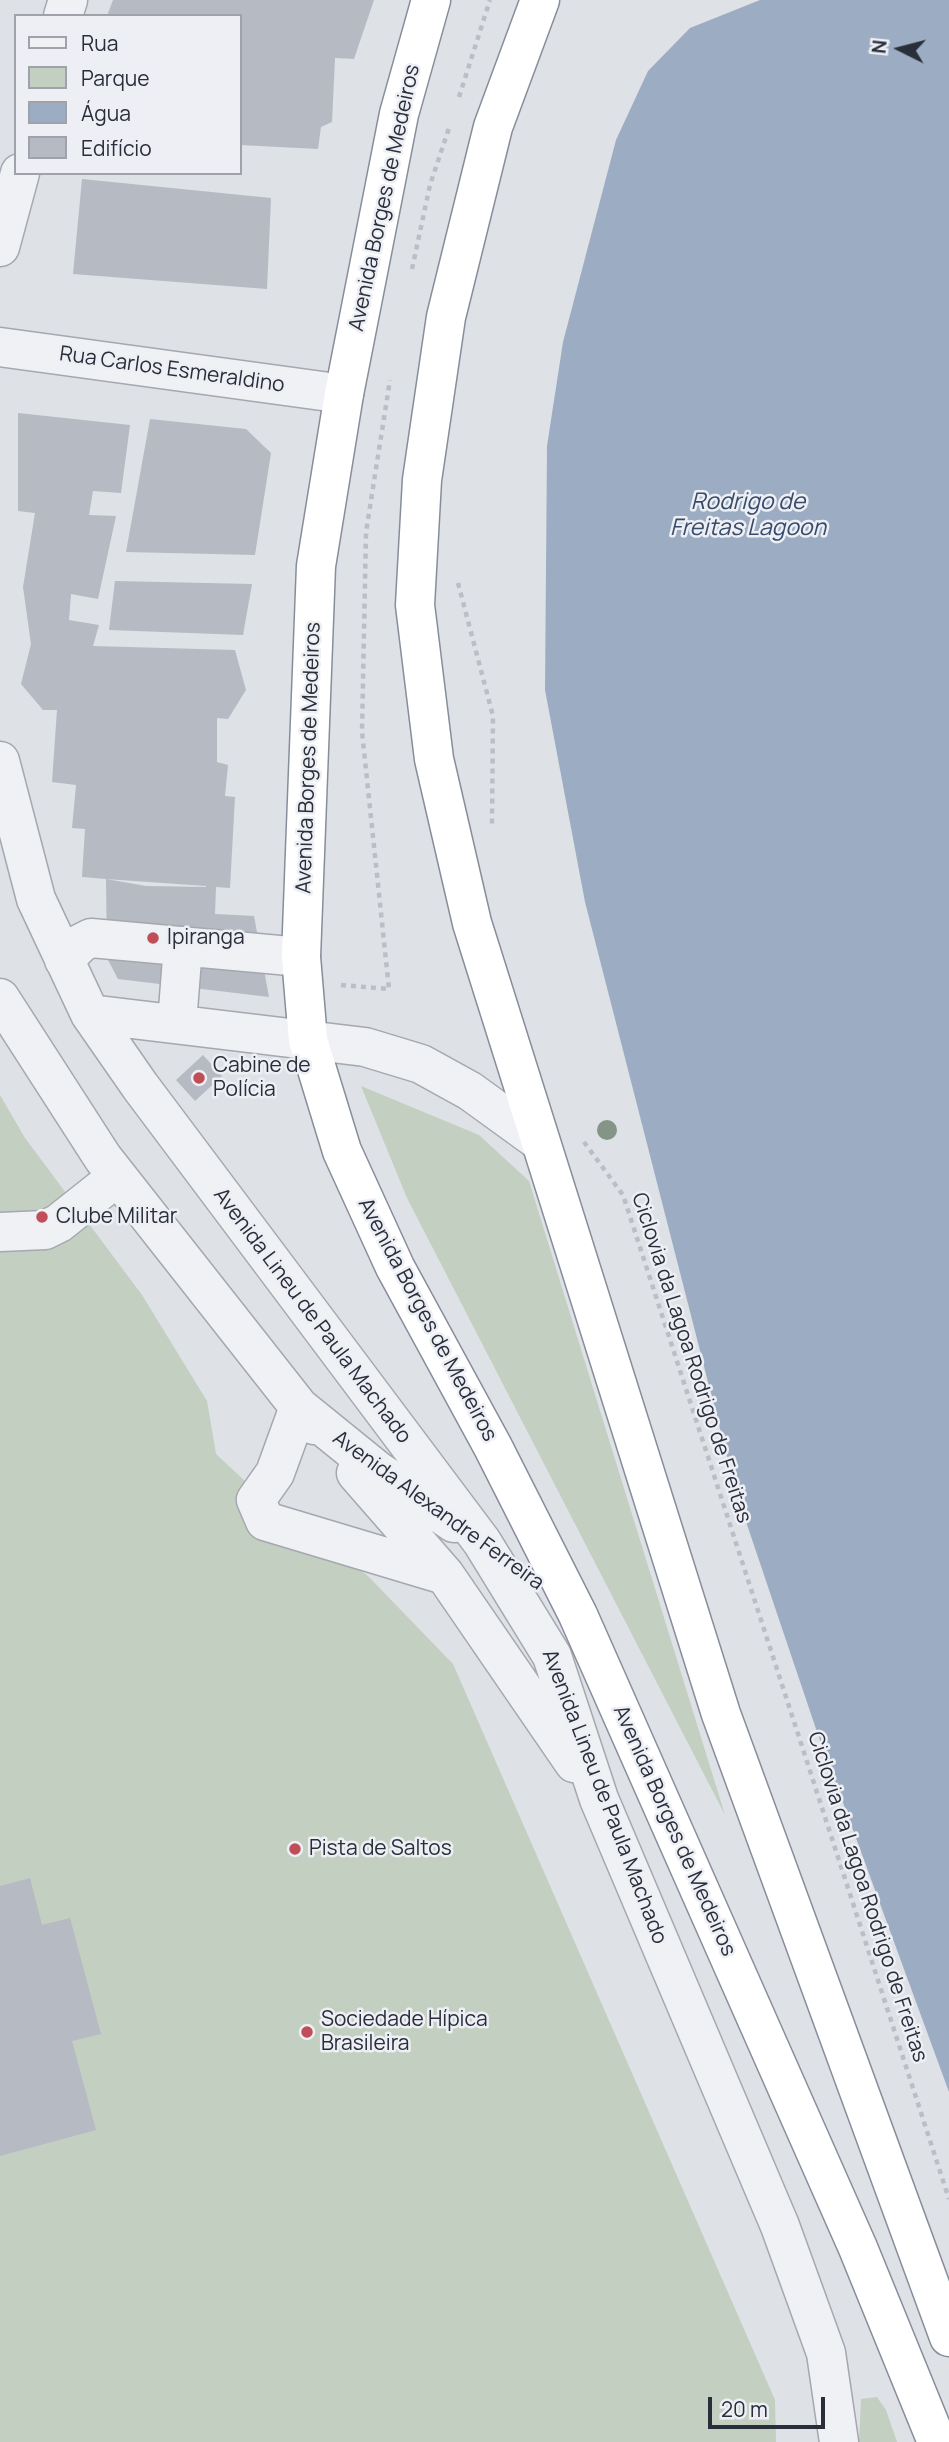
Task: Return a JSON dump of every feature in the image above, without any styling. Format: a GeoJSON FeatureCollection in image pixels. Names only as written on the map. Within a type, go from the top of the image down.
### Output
{"type":"FeatureCollection","features":[{"type":"Feature","properties":{"kind":"highway","name":"Avenida Borges de Medeiros"},"geometry":{"type":"LineString","coordinates":[[431,0],[399,114],[344,394],[316,566],[301,957],[308,1040],[342,1152],[395,1267],[493,1447],[578,1615],[858,2248],[937,2442]]}},
{"type":"Feature","properties":{"kind":"highway"},"geometry":{"type":"LineString","coordinates":[[540,0],[493,127],[446,317],[422,480],[415,604],[434,759],[472,922],[538,1141],[721,1714],[949,2337]]}},
{"type":"Feature","properties":{"kind":"street"},"geometry":{"type":"LineString","coordinates":[[0,247],[19,175]]}},
{"type":"Feature","properties":{"kind":"street","name":"Rua Carlos Esmeraldino"},"geometry":{"type":"LineString","coordinates":[[0,347],[344,394]]}},
{"type":"Feature","properties":{"kind":"street"},"geometry":{"type":"LineString","coordinates":[[0,761],[36,899],[90,1014],[365,1047],[421,1064],[470,1091],[538,1141]]}},
{"type":"Feature","properties":{"kind":"street"},"geometry":{"type":"LineString","coordinates":[[64,960],[81,943],[91,938],[301,957]]}},
{"type":"Feature","properties":{"kind":"street"},"geometry":{"type":"LineString","coordinates":[[177,1023],[183,946]]}},
{"type":"Feature","properties":{"kind":"street","name":"Avenida Alexandre Ferreira"},"geometry":{"type":"LineString","coordinates":[[0,998],[117,1177],[299,1406],[445,1575],[599,1799]]}},
{"type":"Feature","properties":{"kind":"street","name":"Avenida Lineu de Paula Machado"},"geometry":{"type":"LineString","coordinates":[[90,1014],[148,1098],[482,1542],[552,1656],[599,1799],[780,2226],[825,2353],[839,2442]]}},
{"type":"Feature","properties":{"kind":"street"},"geometry":{"type":"LineString","coordinates":[[0,1231],[35,1231],[59,1223],[117,1177]]}},
{"type":"Feature","properties":{"kind":"street"},"geometry":{"type":"LineString","coordinates":[[299,1406],[275,1473],[256,1500],[265,1521],[445,1575]]}},
{"type":"Feature","properties":{"kind":"street","name":"Avenida Alexandre Ferreira"},"geometry":{"type":"LineString","coordinates":[[299,1406],[378,1471],[482,1542],[578,1615]]}},
{"type":"Feature","properties":{"kind":"path"},"geometry":{"type":"LineString","coordinates":[[453,569],[493,716],[492,832]]}},
{"type":"Feature","properties":{"kind":"path","name":"Ciclovia da Lagoa Rodrigo de Freitas"},"geometry":{"type":"LineString","coordinates":[[579,1134],[623,1195],[949,2199]]}},
{"type":"Feature","properties":{"kind":"green space"},"geometry":{"type":"Polygon","coordinates":[[[361,1086],[479,1135],[529,1181],[725,1815],[407,1198],[361,1086]]]}},
{"type":"Feature","properties":{"kind":"green space","name":"Sociedade Hípica Brasileira"},"geometry":{"type":"Polygon","coordinates":[[[0,1095],[25,1138],[142,1295],[207,1401],[216,1454],[275,1509],[368,1576],[453,1664],[775,2400],[776,2442],[0,2442],[0,1095]]]}},
{"type":"Feature","properties":{"kind":"green space"},"geometry":{"type":"Polygon","coordinates":[[[877,2397],[886,2410],[897,2442],[859,2442],[861,2399],[877,2397]]]}},
{"type":"Feature","properties":{"kind":"water","name":"Rodrigo de Freitas Lagoon"},"geometry":{"type":"Polygon","coordinates":[[[760,0],[949,0],[949,2092],[816,1729],[737,1495],[585,902],[545,690],[547,446],[563,342],[616,140],[648,71],[690,28],[760,0]]]}},
{"type":"Feature","properties":{"kind":"building"},"geometry":{"type":"Polygon","coordinates":[[[113,0],[374,0],[354,59],[335,58],[332,122],[321,127],[318,149],[242,145],[242,14],[108,14],[113,0]]]}},
{"type":"Feature","properties":{"kind":"building"},"geometry":{"type":"Polygon","coordinates":[[[82,179],[271,198],[267,289],[73,274],[82,179]]]}},
{"type":"Feature","properties":{"kind":"building"},"geometry":{"type":"Polygon","coordinates":[[[18,413],[130,425],[121,493],[93,491],[89,515],[116,516],[98,599],[71,594],[69,620],[99,625],[93,646],[235,650],[246,690],[228,719],[217,718],[217,762],[228,765],[225,796],[235,797],[230,888],[216,887],[215,914],[254,916],[269,997],[118,979],[107,958],[106,879],[82,877],[85,829],[72,828],[76,785],[52,782],[57,710],[43,710],[21,684],[31,644],[23,587],[35,513],[18,511],[18,413]],[[106,879],[146,886],[206,886],[106,879]]]}},
{"type":"Feature","properties":{"kind":"building"},"geometry":{"type":"Polygon","coordinates":[[[150,419],[246,429],[271,453],[255,555],[126,552],[150,419]]]}},
{"type":"Feature","properties":{"kind":"building"},"geometry":{"type":"Polygon","coordinates":[[[115,581],[252,584],[243,635],[109,630],[115,581]]]}},
{"type":"Feature","properties":{"kind":"building","name":"Cabine de Polícia"},"geometry":{"type":"Polygon","coordinates":[[[203,1055],[222,1076],[195,1101],[176,1080],[203,1055]]]}},
{"type":"Feature","properties":{"kind":"building"},"geometry":{"type":"Polygon","coordinates":[[[30,1878],[42,1925],[70,1918],[101,2034],[72,2041],[96,2130],[0,2156],[0,1886],[30,1878]]]}},
{"type":"Feature","properties":{"kind":"place","name":"Ipiranga"},"geometry":{"type":"Point","coordinates":[153,938]}},
{"type":"Feature","properties":{"kind":"place","name":"Cabine de Polícia"},"geometry":{"type":"Point","coordinates":[199,1078]}},
{"type":"Feature","properties":{"kind":"place","name":"Clube Militar"},"geometry":{"type":"Point","coordinates":[42,1217]}},
{"type":"Feature","properties":{"kind":"place","name":"Pista de Saltos"},"geometry":{"type":"Point","coordinates":[295,1849]}},
{"type":"Feature","properties":{"kind":"place","name":"Sociedade Hípica Brasileira"},"geometry":{"type":"Point","coordinates":[307,2032]}}]}
